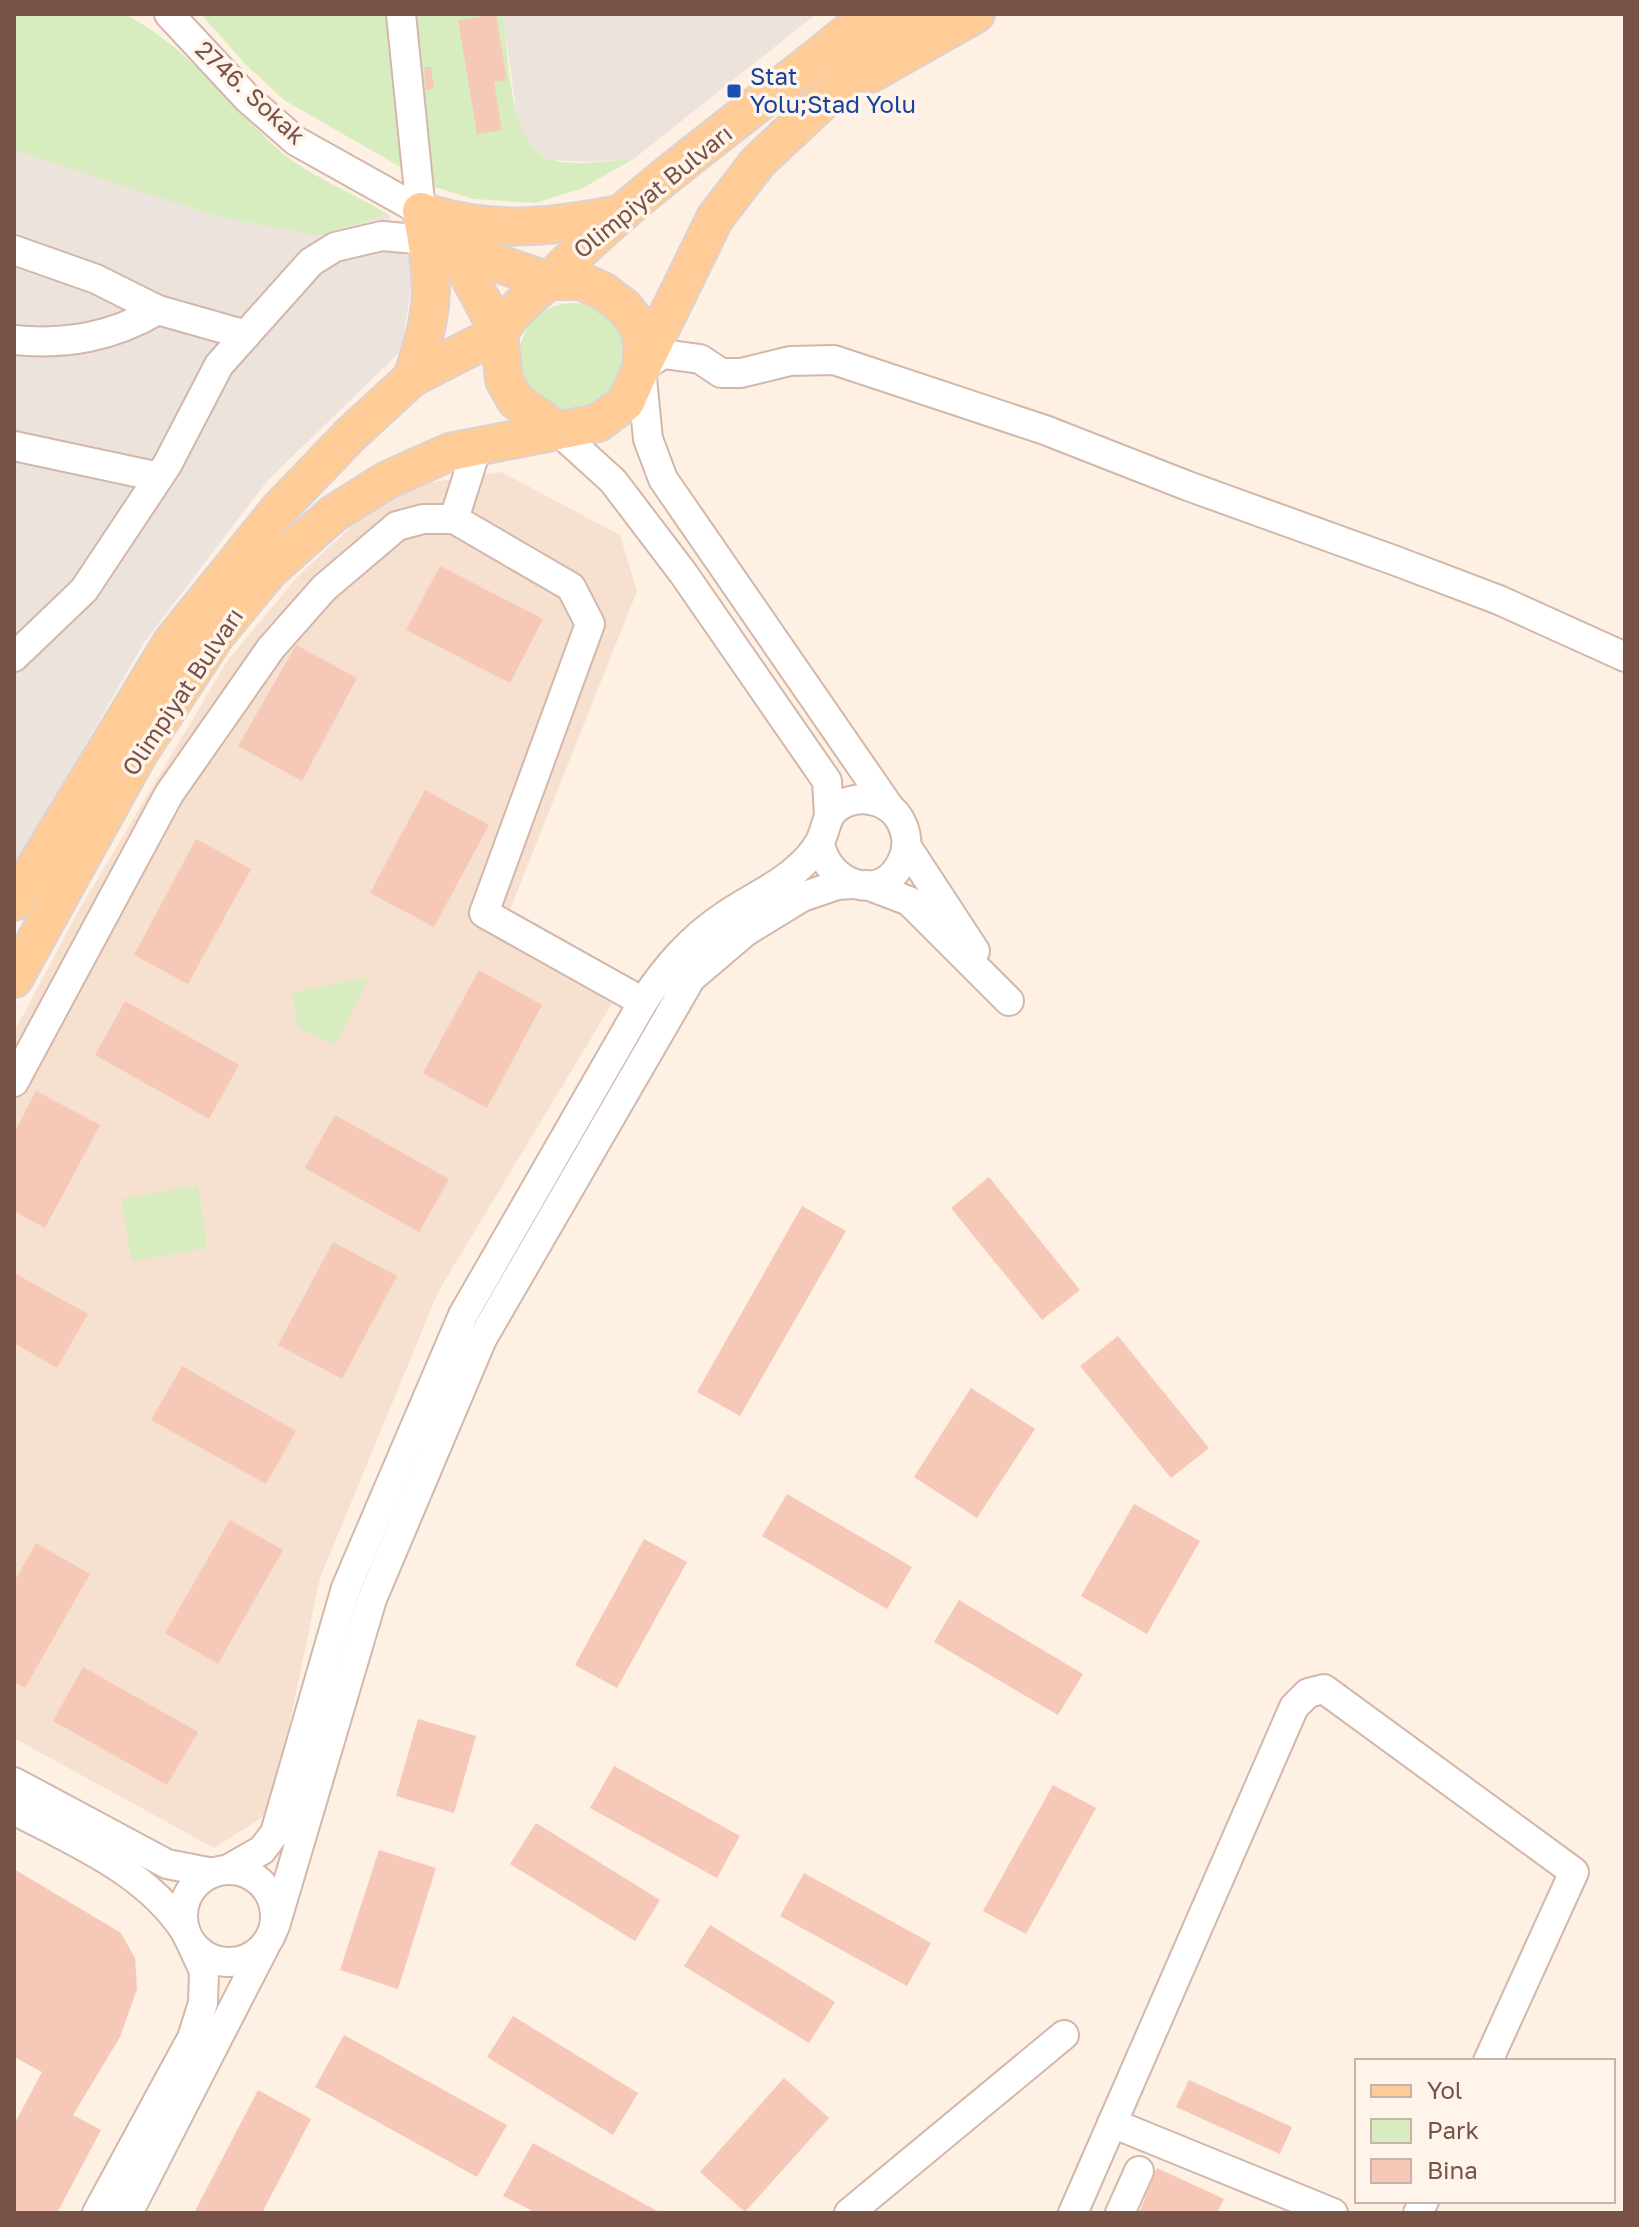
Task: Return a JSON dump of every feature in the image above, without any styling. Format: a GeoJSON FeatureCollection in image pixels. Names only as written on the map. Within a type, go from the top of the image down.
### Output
{"type":"FeatureCollection","features":[{"type":"Feature","properties":{"kind":"main road","name":"Olimpiyat Bulvarı"},"geometry":{"type":"LineString","coordinates":[[549,281],[621,214],[790,83],[870,14]]}},
{"type":"Feature","properties":{"kind":"main road","name":"Olimpiyat Bulvarı"},"geometry":{"type":"LineString","coordinates":[[641,368],[715,218],[758,162],[916,14]]}},
{"type":"Feature","properties":{"kind":"main road"},"geometry":{"type":"LineString","coordinates":[[827,98],[976,14]]}},
{"type":"Feature","properties":{"kind":"main road"},"geometry":{"type":"LineString","coordinates":[[424,226],[495,229],[560,226],[621,214]]}},
{"type":"Feature","properties":{"kind":"main road"},"geometry":{"type":"LineString","coordinates":[[424,226],[473,255],[549,281],[580,281],[603,291],[624,307],[638,324],[643,345],[641,368],[626,402],[598,423],[558,431],[516,401],[504,380],[499,333],[462,263],[424,226]]}},
{"type":"Feature","properties":{"kind":"main road"},"geometry":{"type":"LineString","coordinates":[[412,378],[431,320],[433,274],[424,226]]}},
{"type":"Feature","properties":{"kind":"main road"},"geometry":{"type":"LineString","coordinates":[[499,333],[512,311],[549,281]]}},
{"type":"Feature","properties":{"kind":"main road","name":"Olimpiyat Bulvarı"},"geometry":{"type":"LineString","coordinates":[[14,902],[171,643],[279,509],[351,434],[412,378],[499,333]]}},
{"type":"Feature","properties":{"kind":"main road","name":"Olimpiyat Bulvarı"},"geometry":{"type":"LineString","coordinates":[[14,979],[139,753],[216,635],[270,570],[333,514],[387,480],[450,452],[558,431]]}},
{"type":"Feature","properties":{"kind":"street","name":"2746. Sokak"},"geometry":{"type":"LineString","coordinates":[[169,14],[248,99],[296,141],[424,226]]}},
{"type":"Feature","properties":{"kind":"street"},"geometry":{"type":"LineString","coordinates":[[14,657],[84,590],[159,477],[219,365],[311,262],[335,247],[424,226],[401,14]]}},
{"type":"Feature","properties":{"kind":"street"},"geometry":{"type":"LineString","coordinates":[[14,250],[96,279],[158,310],[246,335]]}},
{"type":"Feature","properties":{"kind":"street"},"geometry":{"type":"LineString","coordinates":[[14,340],[82,341],[136,323],[158,310]]}},
{"type":"Feature","properties":{"kind":"street"},"geometry":{"type":"LineString","coordinates":[[558,431],[613,481],[683,573],[827,781],[824,829],[829,869],[860,885],[909,901],[1009,1001],[907,847],[899,818],[663,479],[648,439],[641,368],[663,354],[700,359],[721,373],[741,373],[790,361],[834,360],[1045,430],[1188,486],[1396,561],[1499,600],[1625,657]]}},
{"type":"Feature","properties":{"kind":"street"},"geometry":{"type":"LineString","coordinates":[[14,446],[159,477]]}},
{"type":"Feature","properties":{"kind":"street"},"geometry":{"type":"LineString","coordinates":[[454,519],[477,447]]}},
{"type":"Feature","properties":{"kind":"street"},"geometry":{"type":"LineString","coordinates":[[14,1082],[169,794],[271,648],[324,588],[397,526],[423,519],[454,519],[571,587],[590,624],[484,913],[643,1002]]}},
{"type":"Feature","properties":{"kind":"street"},"geometry":{"type":"LineString","coordinates":[[97,2213],[192,2038],[203,2003],[204,1971],[188,1937],[185,1903],[191,1890],[262,1850],[275,1833],[346,1588],[463,1315],[643,1002],[670,961],[723,917],[797,869],[838,807],[864,799],[890,808]]}},
{"type":"Feature","properties":{"kind":"street"},"geometry":{"type":"LineString","coordinates":[[128,2213],[270,1936],[372,1599],[482,1339],[691,978],[745,932],[802,897],[837,885],[860,885],[894,873],[907,847]]}},
{"type":"Feature","properties":{"kind":"street"},"geometry":{"type":"LineString","coordinates":[[1139,2171],[1121,2210],[1078,2201],[1294,1707],[1308,1693],[1324,1689],[1574,1872],[1489,2059]]}},
{"type":"Feature","properties":{"kind":"street"},"geometry":{"type":"LineString","coordinates":[[14,1782],[167,1864],[241,1871],[265,1886],[276,1912],[270,1936],[242,1961],[227,1962],[201,1953],[169,1907],[154,1893],[96,1853],[14,1810]]}},
{"type":"Feature","properties":{"kind":"street"},"geometry":{"type":"LineString","coordinates":[[849,2213],[1064,2035]]}},
{"type":"Feature","properties":{"kind":"street"},"geometry":{"type":"LineString","coordinates":[[1112,2123],[1290,2205],[1333,2213]]}},
{"type":"Feature","properties":{"kind":"shaded area"},"geometry":{"type":"Polygon","coordinates":[[[503,14],[816,14],[635,158],[589,162],[552,160],[531,149],[517,117],[503,14]]]}},
{"type":"Feature","properties":{"kind":"shaded area"},"geometry":{"type":"Polygon","coordinates":[[[14,150],[215,216],[318,236],[388,214],[414,269],[401,351],[267,481],[143,644],[14,870],[14,150]]]}},
{"type":"Feature","properties":{"kind":"shaded area"},"geometry":{"type":"Polygon","coordinates":[[[501,472],[620,535],[637,591],[499,937],[613,1002],[438,1292],[320,1578],[271,1812],[214,1848],[14,1738],[14,1032],[78,912],[228,660],[299,575],[365,514],[421,484],[501,472]]]}},
{"type":"Feature","properties":{"kind":"green space"},"geometry":{"type":"Polygon","coordinates":[[[14,14],[124,14],[147,27],[188,59],[281,152],[388,214],[318,236],[215,216],[14,150],[14,14]]]}},
{"type":"Feature","properties":{"kind":"green space"},"geometry":{"type":"Polygon","coordinates":[[[201,14],[503,14],[509,73],[518,117],[525,135],[536,150],[550,159],[570,163],[635,158],[583,188],[535,203],[474,199],[435,187],[284,100],[246,65],[201,14]]]}},
{"type":"Feature","properties":{"kind":"green space"},"geometry":{"type":"Polygon","coordinates":[[[573,303],[594,307],[611,319],[623,336],[627,357],[623,378],[611,395],[594,407],[573,411],[552,407],[535,395],[523,378],[519,357],[523,336],[535,319],[552,307],[573,303]]]}},
{"type":"Feature","properties":{"kind":"green space"},"geometry":{"type":"Polygon","coordinates":[[[369,977],[335,1045],[298,1028],[292,993],[369,977]]]}},
{"type":"Feature","properties":{"kind":"green space"},"geometry":{"type":"Polygon","coordinates":[[[198,1185],[207,1248],[132,1261],[121,1199],[198,1185]]]}},
{"type":"Feature","properties":{"kind":"building"},"geometry":{"type":"Polygon","coordinates":[[[496,14],[507,80],[494,82],[502,130],[477,134],[458,20],[496,14]]]}},
{"type":"Feature","properties":{"kind":"building"},"geometry":{"type":"Polygon","coordinates":[[[424,67],[431,67],[434,89],[426,90],[424,67]]]}},
{"type":"Feature","properties":{"kind":"building"},"geometry":{"type":"Polygon","coordinates":[[[440,566],[543,619],[510,683],[406,630],[440,566]]]}},
{"type":"Feature","properties":{"kind":"building"},"geometry":{"type":"Polygon","coordinates":[[[296,645],[357,678],[302,781],[238,746],[296,645]]]}},
{"type":"Feature","properties":{"kind":"building"},"geometry":{"type":"Polygon","coordinates":[[[425,790],[489,825],[434,927],[370,893],[425,790]]]}},
{"type":"Feature","properties":{"kind":"building"},"geometry":{"type":"Polygon","coordinates":[[[196,839],[251,869],[188,984],[134,955],[196,839]]]}},
{"type":"Feature","properties":{"kind":"building"},"geometry":{"type":"Polygon","coordinates":[[[479,970],[542,1005],[487,1108],[423,1073],[479,970]]]}},
{"type":"Feature","properties":{"kind":"building"},"geometry":{"type":"Polygon","coordinates":[[[125,1001],[239,1065],[209,1119],[95,1055],[125,1001]]]}},
{"type":"Feature","properties":{"kind":"building"},"geometry":{"type":"Polygon","coordinates":[[[36,1091],[100,1125],[45,1228],[14,1211],[14,1133],[36,1091]]]}},
{"type":"Feature","properties":{"kind":"building"},"geometry":{"type":"Polygon","coordinates":[[[335,1115],[449,1179],[419,1232],[305,1168],[335,1115]]]}},
{"type":"Feature","properties":{"kind":"building"},"geometry":{"type":"Polygon","coordinates":[[[989,1177],[1080,1290],[1042,1320],[951,1208],[989,1177]]]}},
{"type":"Feature","properties":{"kind":"building"},"geometry":{"type":"Polygon","coordinates":[[[802,1206],[846,1231],[740,1416],[697,1392],[802,1206]]]}},
{"type":"Feature","properties":{"kind":"building"},"geometry":{"type":"Polygon","coordinates":[[[333,1242],[397,1276],[342,1379],[278,1345],[333,1242]]]}},
{"type":"Feature","properties":{"kind":"building"},"geometry":{"type":"Polygon","coordinates":[[[14,1273],[88,1314],[57,1368],[14,1343],[14,1273]]]}},
{"type":"Feature","properties":{"kind":"building"},"geometry":{"type":"Polygon","coordinates":[[[1118,1336],[1209,1448],[1171,1478],[1080,1366],[1118,1336]]]}},
{"type":"Feature","properties":{"kind":"building"},"geometry":{"type":"Polygon","coordinates":[[[182,1366],[296,1431],[266,1484],[151,1420],[182,1366]]]}},
{"type":"Feature","properties":{"kind":"building"},"geometry":{"type":"Polygon","coordinates":[[[971,1388],[1035,1429],[977,1518],[914,1477],[971,1388]]]}},
{"type":"Feature","properties":{"kind":"building"},"geometry":{"type":"Polygon","coordinates":[[[787,1494],[912,1567],[887,1609],[762,1536],[787,1494]]]}},
{"type":"Feature","properties":{"kind":"building"},"geometry":{"type":"Polygon","coordinates":[[[1134,1504],[1200,1541],[1147,1634],[1081,1596],[1134,1504]]]}},
{"type":"Feature","properties":{"kind":"building"},"geometry":{"type":"Polygon","coordinates":[[[230,1520],[283,1550],[218,1664],[165,1633],[230,1520]]]}},
{"type":"Feature","properties":{"kind":"building"},"geometry":{"type":"Polygon","coordinates":[[[644,1539],[687,1562],[617,1688],[575,1665],[644,1539]]]}},
{"type":"Feature","properties":{"kind":"building"},"geometry":{"type":"Polygon","coordinates":[[[36,1543],[90,1574],[25,1688],[14,1682],[14,1582],[36,1543]]]}},
{"type":"Feature","properties":{"kind":"building"},"geometry":{"type":"Polygon","coordinates":[[[959,1600],[1083,1674],[1058,1715],[934,1642],[959,1600]]]}},
{"type":"Feature","properties":{"kind":"building"},"geometry":{"type":"Polygon","coordinates":[[[83,1667],[198,1732],[167,1785],[53,1721],[83,1667]]]}},
{"type":"Feature","properties":{"kind":"building"},"geometry":{"type":"Polygon","coordinates":[[[418,1719],[476,1736],[454,1813],[396,1796],[418,1719]]]}},
{"type":"Feature","properties":{"kind":"building"},"geometry":{"type":"Polygon","coordinates":[[[614,1766],[740,1836],[717,1878],[590,1808],[614,1766]]]}},
{"type":"Feature","properties":{"kind":"building"},"geometry":{"type":"Polygon","coordinates":[[[1053,1785],[1096,1808],[1026,1934],[983,1911],[1053,1785]]]}},
{"type":"Feature","properties":{"kind":"building"},"geometry":{"type":"Polygon","coordinates":[[[536,1823],[660,1900],[635,1941],[510,1864],[536,1823]]]}},
{"type":"Feature","properties":{"kind":"building"},"geometry":{"type":"Polygon","coordinates":[[[379,1850],[436,1868],[398,1989],[340,1970],[379,1850]]]}},
{"type":"Feature","properties":{"kind":"building"},"geometry":{"type":"Polygon","coordinates":[[[14,1869],[121,1933],[135,1958],[137,1989],[120,2037],[73,2115],[101,2130],[57,2213],[14,2213],[14,2125],[42,2072],[14,2057],[14,1869]]]}},
{"type":"Feature","properties":{"kind":"building"},"geometry":{"type":"Polygon","coordinates":[[[804,1873],[931,1943],[907,1986],[780,1916],[804,1873]]]}},
{"type":"Feature","properties":{"kind":"building"},"geometry":{"type":"Polygon","coordinates":[[[710,1925],[835,2002],[809,2043],[684,1966],[710,1925]]]}},
{"type":"Feature","properties":{"kind":"building"},"geometry":{"type":"Polygon","coordinates":[[[513,2016],[638,2093],[613,2135],[487,2057],[513,2016]]]}},
{"type":"Feature","properties":{"kind":"building"},"geometry":{"type":"Polygon","coordinates":[[[344,2035],[507,2125],[477,2177],[315,2087],[344,2035]]]}},
{"type":"Feature","properties":{"kind":"building"},"geometry":{"type":"Polygon","coordinates":[[[784,2078],[829,2118],[745,2212],[700,2172],[784,2078]]]}},
{"type":"Feature","properties":{"kind":"building"},"geometry":{"type":"Polygon","coordinates":[[[1189,2080],[1292,2127],[1280,2154],[1176,2107],[1189,2080]]]}},
{"type":"Feature","properties":{"kind":"building"},"geometry":{"type":"Polygon","coordinates":[[[258,2090],[311,2119],[262,2213],[194,2213],[258,2090]]]}},
{"type":"Feature","properties":{"kind":"building"},"geometry":{"type":"Polygon","coordinates":[[[533,2143],[661,2213],[536,2213],[503,2196],[533,2143]]]}},
{"type":"Feature","properties":{"kind":"building"},"geometry":{"type":"Polygon","coordinates":[[[1157,2168],[1224,2199],[1217,2213],[1139,2213],[1157,2168]]]}},
{"type":"Feature","properties":{"kind":"place","name":"Stat Yolu;Stad Yolu"},"geometry":{"type":"Point","coordinates":[734,91]}}]}
